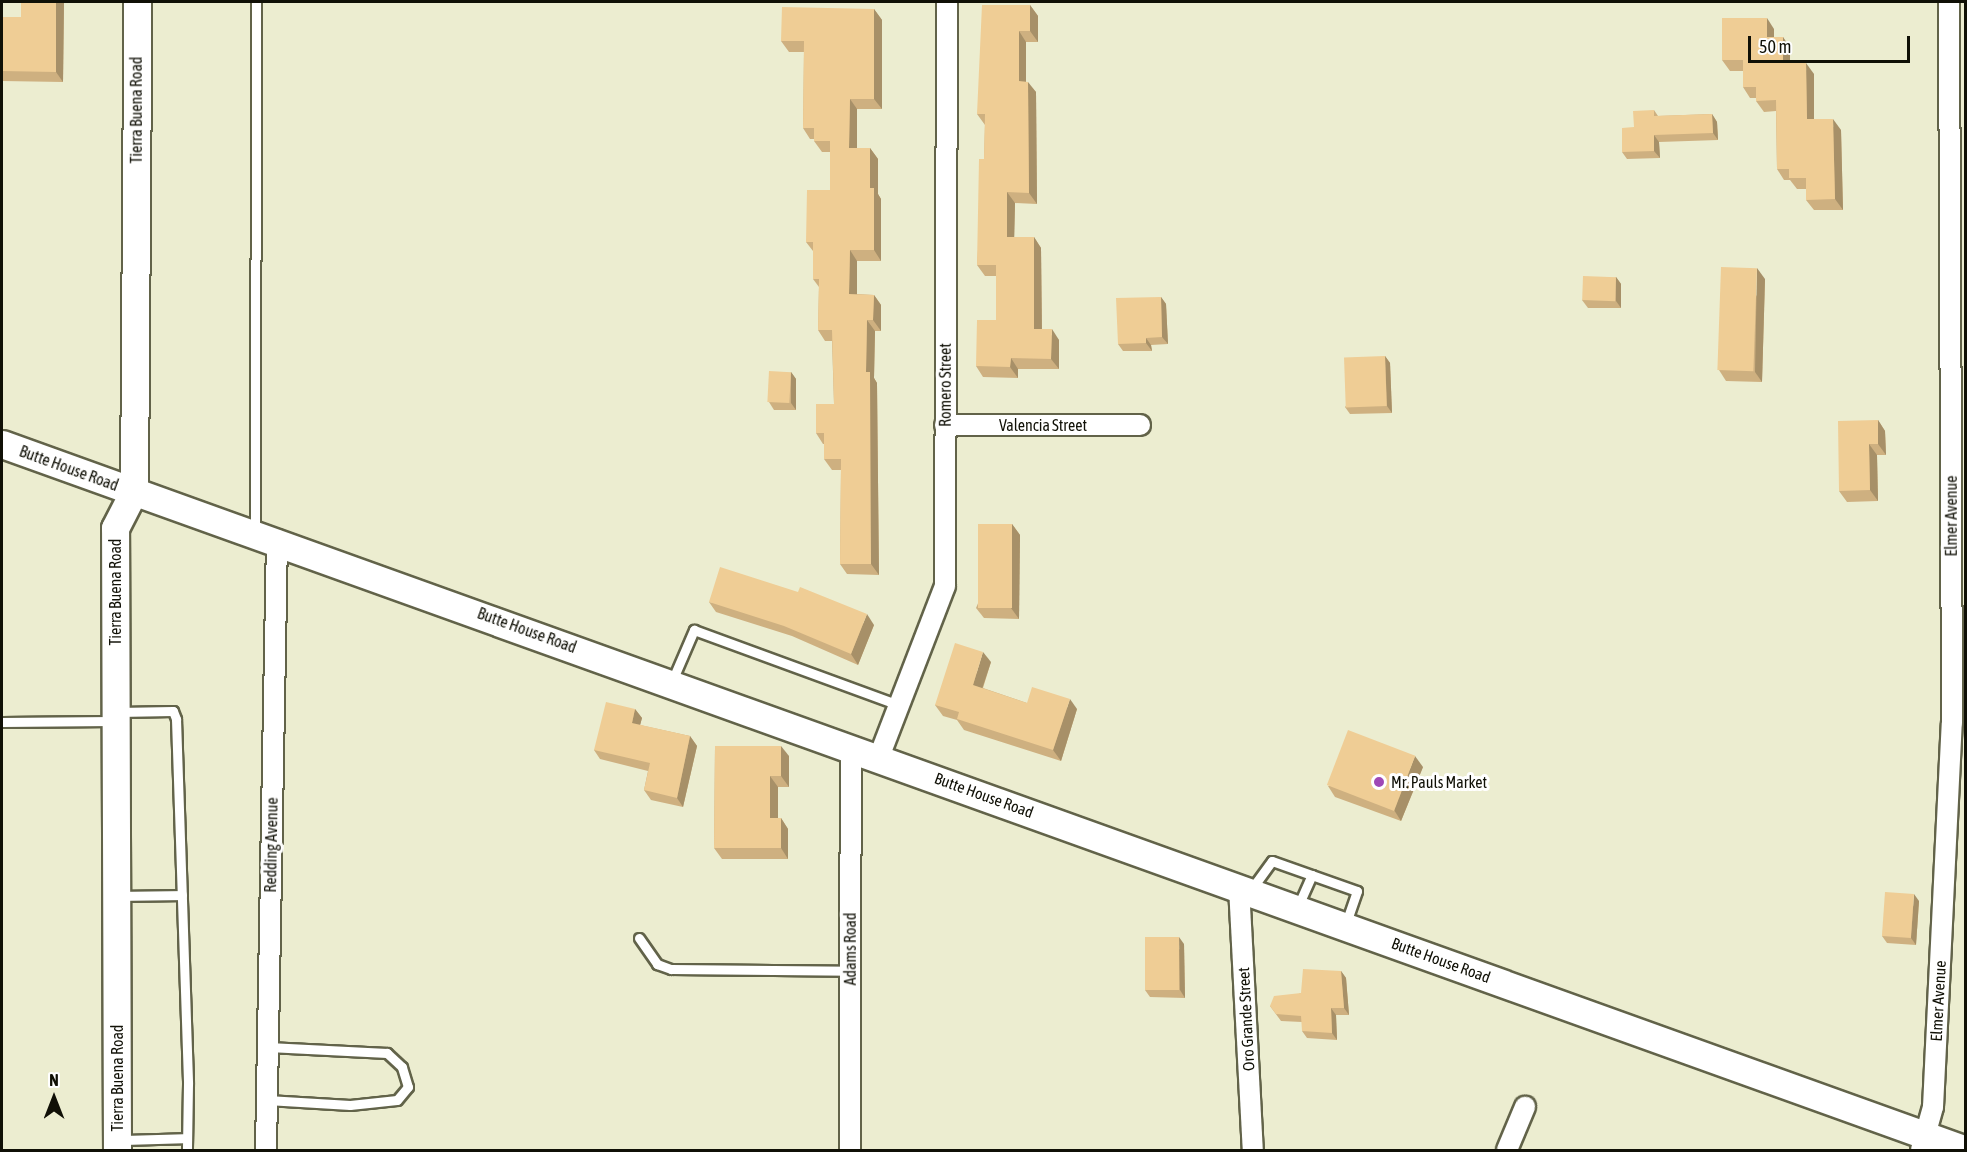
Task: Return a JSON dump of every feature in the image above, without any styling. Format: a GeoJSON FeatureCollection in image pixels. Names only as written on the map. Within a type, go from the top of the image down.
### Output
{"type":"FeatureCollection","features":[{"type":"Feature","properties":{"kind":"main road","name":"Tierra Buena Road"},"geometry":{"type":"LineString","coordinates":[[117,1145],[115,528],[134,491],[137,2]]}},
{"type":"Feature","properties":{"kind":"main road","name":"Butte House Road"},"geometry":{"type":"LineString","coordinates":[[2,444],[266,536],[1345,925],[1922,1143],[1965,1150]]}},
{"type":"Feature","properties":{"kind":"street","name":"Romero Street"},"geometry":{"type":"LineString","coordinates":[[879,757],[945,586],[946,2]]}},
{"type":"Feature","properties":{"kind":"street","name":"Elmer Avenue"},"geometry":{"type":"LineString","coordinates":[[1922,1143],[1933,1107],[1959,723],[1958,492],[1949,2]]}},
{"type":"Feature","properties":{"kind":"street","name":"Valencia Street"},"geometry":{"type":"LineString","coordinates":[[945,424],[1140,424]]}},
{"type":"Feature","properties":{"kind":"street","name":"Redding Avenue"},"geometry":{"type":"LineString","coordinates":[[266,536],[268,1047],[266,1150]]}},
{"type":"Feature","properties":{"kind":"street","name":"Adams Road"},"geometry":{"type":"LineString","coordinates":[[850,1150],[851,747]]}},
{"type":"Feature","properties":{"kind":"street","name":"Oro Grande Street"},"geometry":{"type":"LineString","coordinates":[[1244,889],[1253,1150]]}},
{"type":"Feature","properties":{"kind":"street"},"geometry":{"type":"LineString","coordinates":[[1508,1150],[1525,1107]]}},
{"type":"Feature","properties":{"kind":"lane"},"geometry":{"type":"LineString","coordinates":[[256,2],[266,536]]}},
{"type":"Feature","properties":{"kind":"lane"},"geometry":{"type":"LineString","coordinates":[[672,682],[694,630],[899,705]]}},
{"type":"Feature","properties":{"kind":"lane"},"geometry":{"type":"LineString","coordinates":[[2,722],[116,717],[173,711],[176,719],[182,895],[187,1150]]}},
{"type":"Feature","properties":{"kind":"lane"},"geometry":{"type":"LineString","coordinates":[[1244,889],[1272,861],[1357,891],[1345,925]]}},
{"type":"Feature","properties":{"kind":"lane"},"geometry":{"type":"LineString","coordinates":[[1297,908],[1312,875]]}},
{"type":"Feature","properties":{"kind":"lane"},"geometry":{"type":"LineString","coordinates":[[116,896],[182,895]]}},
{"type":"Feature","properties":{"kind":"lane"},"geometry":{"type":"LineString","coordinates":[[639,938],[657,964],[671,969],[850,971]]}},
{"type":"Feature","properties":{"kind":"lane"},"geometry":{"type":"LineString","coordinates":[[267,1100],[362,1104],[397,1100],[408,1087],[402,1067],[387,1053],[268,1047]]}},
{"type":"Feature","properties":{"kind":"lane"},"geometry":{"type":"LineString","coordinates":[[117,1145],[187,1138]]}},
{"type":"Feature","properties":{"kind":"building"},"geometry":{"type":"Polygon","coordinates":[[[21,2],[56,2],[56,72],[2,71],[2,17],[21,17],[21,2]]]}},
{"type":"Feature","properties":{"kind":"building"},"geometry":{"type":"Polygon","coordinates":[[[982,5],[1030,5],[1030,31],[1019,31],[1019,81],[1028,82],[1029,193],[1007,192],[1007,237],[1034,237],[1034,329],[1052,329],[1051,359],[1011,358],[1010,367],[976,366],[977,320],[996,320],[996,265],[977,265],[979,159],[984,159],[985,114],[977,114],[982,5]]]}},
{"type":"Feature","properties":{"kind":"building"},"geometry":{"type":"Polygon","coordinates":[[[782,7],[874,9],[874,99],[850,99],[849,148],[870,148],[870,188],[874,188],[874,250],[850,250],[849,294],[874,295],[873,320],[867,320],[866,372],[870,372],[871,564],[840,564],[841,459],[824,459],[824,433],[816,433],[816,404],[834,404],[832,330],[818,330],[819,279],[813,279],[813,242],[806,242],[807,190],[830,190],[830,141],[814,141],[814,128],[803,128],[804,41],[781,41],[782,7]]]}},
{"type":"Feature","properties":{"kind":"building"},"geometry":{"type":"Polygon","coordinates":[[[1722,18],[1767,18],[1767,37],[1783,37],[1783,63],[1806,63],[1807,119],[1833,119],[1835,199],[1806,200],[1806,178],[1789,178],[1789,169],[1777,169],[1776,100],[1756,101],[1756,87],[1743,87],[1743,60],[1722,60],[1722,18]]]}},
{"type":"Feature","properties":{"kind":"building"},"geometry":{"type":"Polygon","coordinates":[[[1654,110],[1654,116],[1712,114],[1713,133],[1654,135],[1654,151],[1622,152],[1622,128],[1634,127],[1633,111],[1654,110]]]}},
{"type":"Feature","properties":{"kind":"building"},"geometry":{"type":"Polygon","coordinates":[[[1721,267],[1757,268],[1753,371],[1717,370],[1721,267]]]}},
{"type":"Feature","properties":{"kind":"building"},"geometry":{"type":"Polygon","coordinates":[[[1583,276],[1616,277],[1615,301],[1582,300],[1583,276]]]}},
{"type":"Feature","properties":{"kind":"building"},"geometry":{"type":"Polygon","coordinates":[[[1161,297],[1162,337],[1146,338],[1146,343],[1118,344],[1116,298],[1161,297]]]}},
{"type":"Feature","properties":{"kind":"building"},"geometry":{"type":"Polygon","coordinates":[[[1385,356],[1387,406],[1346,407],[1344,357],[1385,356]]]}},
{"type":"Feature","properties":{"kind":"building"},"geometry":{"type":"Polygon","coordinates":[[[769,371],[791,372],[789,403],[767,402],[769,371]]]}},
{"type":"Feature","properties":{"kind":"building"},"geometry":{"type":"Polygon","coordinates":[[[1878,420],[1878,444],[1869,444],[1870,490],[1839,491],[1838,421],[1878,420]]]}},
{"type":"Feature","properties":{"kind":"building"},"geometry":{"type":"Polygon","coordinates":[[[978,524],[1012,524],[1012,608],[978,608],[978,524]]]}},
{"type":"Feature","properties":{"kind":"building"},"geometry":{"type":"Polygon","coordinates":[[[720,567],[798,592],[800,587],[867,614],[851,654],[784,626],[709,602],[720,567]]]}},
{"type":"Feature","properties":{"kind":"building"},"geometry":{"type":"Polygon","coordinates":[[[955,643],[983,652],[973,685],[1027,703],[1032,687],[1070,699],[1053,750],[957,719],[959,712],[935,705],[955,643]]]}},
{"type":"Feature","properties":{"kind":"building"},"geometry":{"type":"Polygon","coordinates":[[[606,702],[635,709],[632,723],[690,736],[677,798],[644,790],[650,763],[594,750],[606,702]]]}},
{"type":"Feature","properties":{"kind":"building","name":"Mr. Pauls Market"},"geometry":{"type":"Polygon","coordinates":[[[1348,730],[1415,756],[1394,811],[1327,785],[1348,730]]]}},
{"type":"Feature","properties":{"kind":"building"},"geometry":{"type":"Polygon","coordinates":[[[715,746],[781,746],[781,776],[770,776],[770,818],[781,818],[781,848],[714,848],[715,746]]]}},
{"type":"Feature","properties":{"kind":"building"},"geometry":{"type":"Polygon","coordinates":[[[1885,892],[1914,894],[1911,938],[1882,936],[1885,892]]]}},
{"type":"Feature","properties":{"kind":"building"},"geometry":{"type":"Polygon","coordinates":[[[1145,937],[1179,937],[1179,990],[1145,990],[1145,937]]]}},
{"type":"Feature","properties":{"kind":"building"},"geometry":{"type":"Polygon","coordinates":[[[1303,969],[1341,971],[1344,1008],[1331,1008],[1332,1033],[1302,1031],[1301,1016],[1276,1014],[1270,1006],[1274,996],[1301,993],[1303,969]]]}},
{"type":"Feature","properties":{"kind":"place","name":"Mr. Pauls Market"},"geometry":{"type":"Point","coordinates":[1379,782]}}]}
